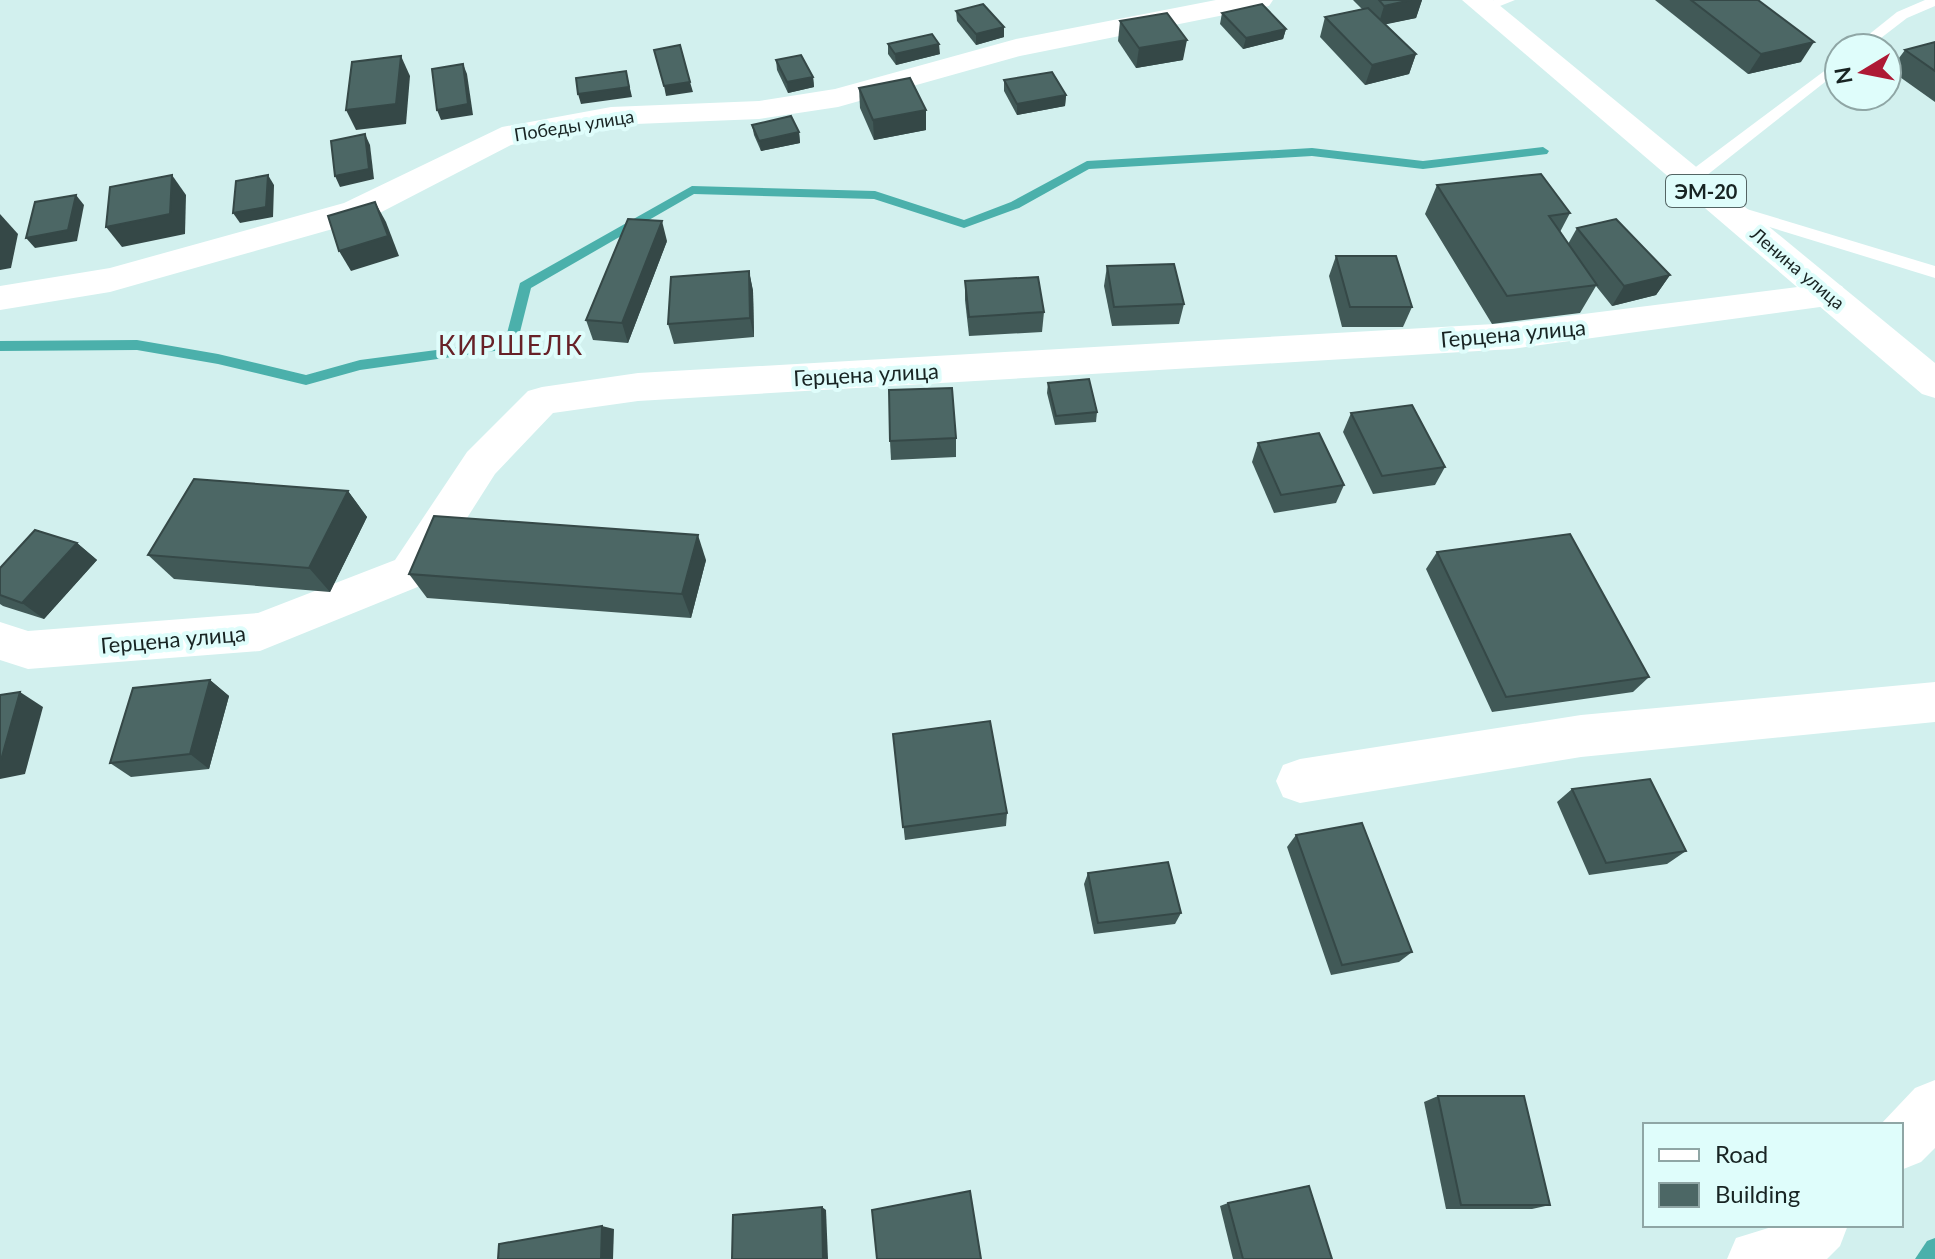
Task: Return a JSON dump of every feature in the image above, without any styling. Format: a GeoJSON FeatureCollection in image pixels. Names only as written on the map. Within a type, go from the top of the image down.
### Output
{"type":"FeatureCollection","features":[{"type":"Feature","properties":{"kind":"street","name":"Победы улица"},"geometry":{"type":"LineString","coordinates":[[0,298],[110,280],[356,211],[502,137],[611,116],[759,110],[838,98],[1016,48],[1259,0]]}},
{"type":"Feature","properties":{"kind":"street","name":"Ленина улица"},"geometry":{"type":"LineString","coordinates":[[1490,3],[1691,179],[1935,384]]}},
{"type":"Feature","properties":{"kind":"street","name":"Герцена улица"},"geometry":{"type":"LineString","coordinates":[[0,641],[28,650],[260,632],[410,572],[481,463],[542,401],[638,387],[1512,336],[1829,295]]}},
{"type":"Feature","properties":{"kind":"street"},"geometry":{"type":"LineString","coordinates":[[1300,781],[1581,736],[1935,702]]}},
{"type":"Feature","properties":{"kind":"street"},"geometry":{"type":"LineString","coordinates":[[1903,1140],[1935,1108]]}},
{"type":"Feature","properties":{"kind":"lane"},"geometry":{"type":"LineString","coordinates":[[1880,32],[1902,15],[1935,1]]}},
{"type":"Feature","properties":{"kind":"lane"},"geometry":{"type":"LineString","coordinates":[[1691,179],[1823,76]]}},
{"type":"Feature","properties":{"kind":"lane"},"geometry":{"type":"LineString","coordinates":[[1726,208],[1935,272]]}},
{"type":"Feature","properties":{"kind":"building"},"geometry":{"type":"Polygon","coordinates":[[[1379,0],[1411,0],[1384,6],[1379,0]]]}},
{"type":"Feature","properties":{"kind":"building"},"geometry":{"type":"Polygon","coordinates":[[[1691,0],[1758,0],[1814,42],[1761,54],[1691,0]]]}},
{"type":"Feature","properties":{"kind":"building"},"geometry":{"type":"Polygon","coordinates":[[[983,4],[1004,27],[976,34],[956,11],[983,4]]]}},
{"type":"Feature","properties":{"kind":"building"},"geometry":{"type":"Polygon","coordinates":[[[1262,4],[1286,29],[1246,38],[1222,13],[1262,4]]]}},
{"type":"Feature","properties":{"kind":"building"},"geometry":{"type":"Polygon","coordinates":[[[1368,8],[1416,54],[1372,65],[1325,17],[1368,8]]]}},
{"type":"Feature","properties":{"kind":"building"},"geometry":{"type":"Polygon","coordinates":[[[1167,13],[1187,40],[1139,48],[1120,21],[1167,13]]]}},
{"type":"Feature","properties":{"kind":"building"},"geometry":{"type":"Polygon","coordinates":[[[932,34],[939,44],[895,54],[888,44],[932,34]]]}},
{"type":"Feature","properties":{"kind":"building"},"geometry":{"type":"Polygon","coordinates":[[[1935,42],[1935,71],[1905,50],[1935,42]]]}},
{"type":"Feature","properties":{"kind":"building"},"geometry":{"type":"Polygon","coordinates":[[[680,45],[690,82],[664,86],[654,50],[680,45]]]}},
{"type":"Feature","properties":{"kind":"building"},"geometry":{"type":"Polygon","coordinates":[[[801,55],[813,77],[787,82],[776,60],[801,55]]]}},
{"type":"Feature","properties":{"kind":"building"},"geometry":{"type":"Polygon","coordinates":[[[401,56],[396,104],[346,110],[352,62],[401,56]]]}},
{"type":"Feature","properties":{"kind":"building"},"geometry":{"type":"Polygon","coordinates":[[[463,64],[468,104],[437,110],[432,69],[463,64]]]}},
{"type":"Feature","properties":{"kind":"building"},"geometry":{"type":"Polygon","coordinates":[[[626,71],[629,87],[578,94],[576,78],[626,71]]]}},
{"type":"Feature","properties":{"kind":"building"},"geometry":{"type":"Polygon","coordinates":[[[1052,72],[1066,95],[1017,104],[1004,80],[1052,72]]]}},
{"type":"Feature","properties":{"kind":"building"},"geometry":{"type":"Polygon","coordinates":[[[910,78],[926,110],[873,120],[859,88],[910,78]]]}},
{"type":"Feature","properties":{"kind":"building"},"geometry":{"type":"Polygon","coordinates":[[[791,116],[799,132],[759,141],[752,125],[791,116]]]}},
{"type":"Feature","properties":{"kind":"building"},"geometry":{"type":"Polygon","coordinates":[[[365,134],[369,169],[335,176],[331,141],[365,134]]]}},
{"type":"Feature","properties":{"kind":"building"},"geometry":{"type":"Polygon","coordinates":[[[1541,174],[1570,213],[1549,216],[1597,285],[1507,296],[1437,185],[1541,174]]]}},
{"type":"Feature","properties":{"kind":"building"},"geometry":{"type":"Polygon","coordinates":[[[172,175],[170,214],[106,227],[110,187],[172,175]]]}},
{"type":"Feature","properties":{"kind":"building"},"geometry":{"type":"Polygon","coordinates":[[[268,175],[266,207],[233,213],[236,181],[268,175]]]}},
{"type":"Feature","properties":{"kind":"building"},"geometry":{"type":"Polygon","coordinates":[[[76,195],[68,230],[26,238],[35,202],[76,195]]]}},
{"type":"Feature","properties":{"kind":"building"},"geometry":{"type":"Polygon","coordinates":[[[375,202],[388,236],[339,251],[328,216],[375,202]]]}},
{"type":"Feature","properties":{"kind":"building"},"geometry":{"type":"Polygon","coordinates":[[[628,219],[662,221],[622,323],[586,320],[628,219]]]}},
{"type":"Feature","properties":{"kind":"building"},"geometry":{"type":"Polygon","coordinates":[[[1616,219],[1670,275],[1624,286],[1577,228],[1616,219]]]}},
{"type":"Feature","properties":{"kind":"building"},"geometry":{"type":"Polygon","coordinates":[[[1336,256],[1396,256],[1412,307],[1350,307],[1336,256]]]}},
{"type":"Feature","properties":{"kind":"building"},"geometry":{"type":"Polygon","coordinates":[[[1174,264],[1184,304],[1114,307],[1107,266],[1174,264]]]}},
{"type":"Feature","properties":{"kind":"building"},"geometry":{"type":"Polygon","coordinates":[[[749,271],[750,318],[668,324],[671,277],[749,271]]]}},
{"type":"Feature","properties":{"kind":"building"},"geometry":{"type":"Polygon","coordinates":[[[1038,277],[1044,312],[969,317],[965,281],[1038,277]]]}},
{"type":"Feature","properties":{"kind":"building"},"geometry":{"type":"Polygon","coordinates":[[[1089,379],[1097,412],[1056,416],[1048,383],[1089,379]]]}},
{"type":"Feature","properties":{"kind":"building"},"geometry":{"type":"Polygon","coordinates":[[[952,388],[956,438],[890,441],[889,390],[952,388]]]}},
{"type":"Feature","properties":{"kind":"building"},"geometry":{"type":"Polygon","coordinates":[[[1412,405],[1445,467],[1382,476],[1351,413],[1412,405]]]}},
{"type":"Feature","properties":{"kind":"building"},"geometry":{"type":"Polygon","coordinates":[[[1319,433],[1344,485],[1281,495],[1258,443],[1319,433]]]}},
{"type":"Feature","properties":{"kind":"building"},"geometry":{"type":"Polygon","coordinates":[[[194,479],[348,491],[309,568],[148,555],[194,479]]]}},
{"type":"Feature","properties":{"kind":"building"},"geometry":{"type":"Polygon","coordinates":[[[434,516],[698,535],[682,594],[409,574],[434,516]]]}},
{"type":"Feature","properties":{"kind":"building"},"geometry":{"type":"Polygon","coordinates":[[[35,530],[77,543],[22,603],[0,595],[0,568],[35,530]]]}},
{"type":"Feature","properties":{"kind":"building"},"geometry":{"type":"Polygon","coordinates":[[[1570,534],[1649,677],[1506,697],[1437,552],[1570,534]]]}},
{"type":"Feature","properties":{"kind":"building"},"geometry":{"type":"Polygon","coordinates":[[[210,680],[190,754],[110,763],[133,688],[210,680]]]}},
{"type":"Feature","properties":{"kind":"building"},"geometry":{"type":"Polygon","coordinates":[[[20,692],[1,760],[0,760],[0,695],[20,692]]]}},
{"type":"Feature","properties":{"kind":"building"},"geometry":{"type":"Polygon","coordinates":[[[990,721],[1007,813],[903,827],[893,734],[990,721]]]}},
{"type":"Feature","properties":{"kind":"building"},"geometry":{"type":"Polygon","coordinates":[[[1650,779],[1686,851],[1606,863],[1572,789],[1650,779]]]}},
{"type":"Feature","properties":{"kind":"building"},"geometry":{"type":"Polygon","coordinates":[[[1362,823],[1412,952],[1342,965],[1296,835],[1362,823]]]}},
{"type":"Feature","properties":{"kind":"building"},"geometry":{"type":"Polygon","coordinates":[[[1168,862],[1181,913],[1098,923],[1088,873],[1168,862]]]}},
{"type":"Feature","properties":{"kind":"building"},"geometry":{"type":"Polygon","coordinates":[[[1438,1096],[1524,1096],[1550,1205],[1461,1205],[1438,1096]]]}},
{"type":"Feature","properties":{"kind":"building"},"geometry":{"type":"Polygon","coordinates":[[[1309,1186],[1332,1259],[1243,1259],[1228,1203],[1309,1186]]]}},
{"type":"Feature","properties":{"kind":"building"},"geometry":{"type":"Polygon","coordinates":[[[970,1191],[981,1259],[877,1259],[872,1210],[970,1191]]]}},
{"type":"Feature","properties":{"kind":"building"},"geometry":{"type":"Polygon","coordinates":[[[822,1207],[823,1259],[732,1259],[733,1215],[822,1207]]]}},
{"type":"Feature","properties":{"kind":"building"},"geometry":{"type":"Polygon","coordinates":[[[602,1226],[601,1259],[498,1259],[499,1244],[602,1226]]]}},
{"type":"Feature","properties":{"kind":"waterway"},"geometry":{"type":"LineString","coordinates":[[0,346],[137,345],[218,359],[306,380],[360,365],[511,345],[525,286],[692,190],[875,195],[964,224],[1015,205],[1087,165],[1312,152],[1423,165],[1543,151]]}},
{"type":"Feature","properties":{"kind":"waterway"},"geometry":{"type":"LineString","coordinates":[[1926,1259],[1935,1249]]}},
{"type":"Feature","properties":{"kind":"district","name":"КИРШЕЛК"},"geometry":{"type":"Point","coordinates":[511,345]}}]}
